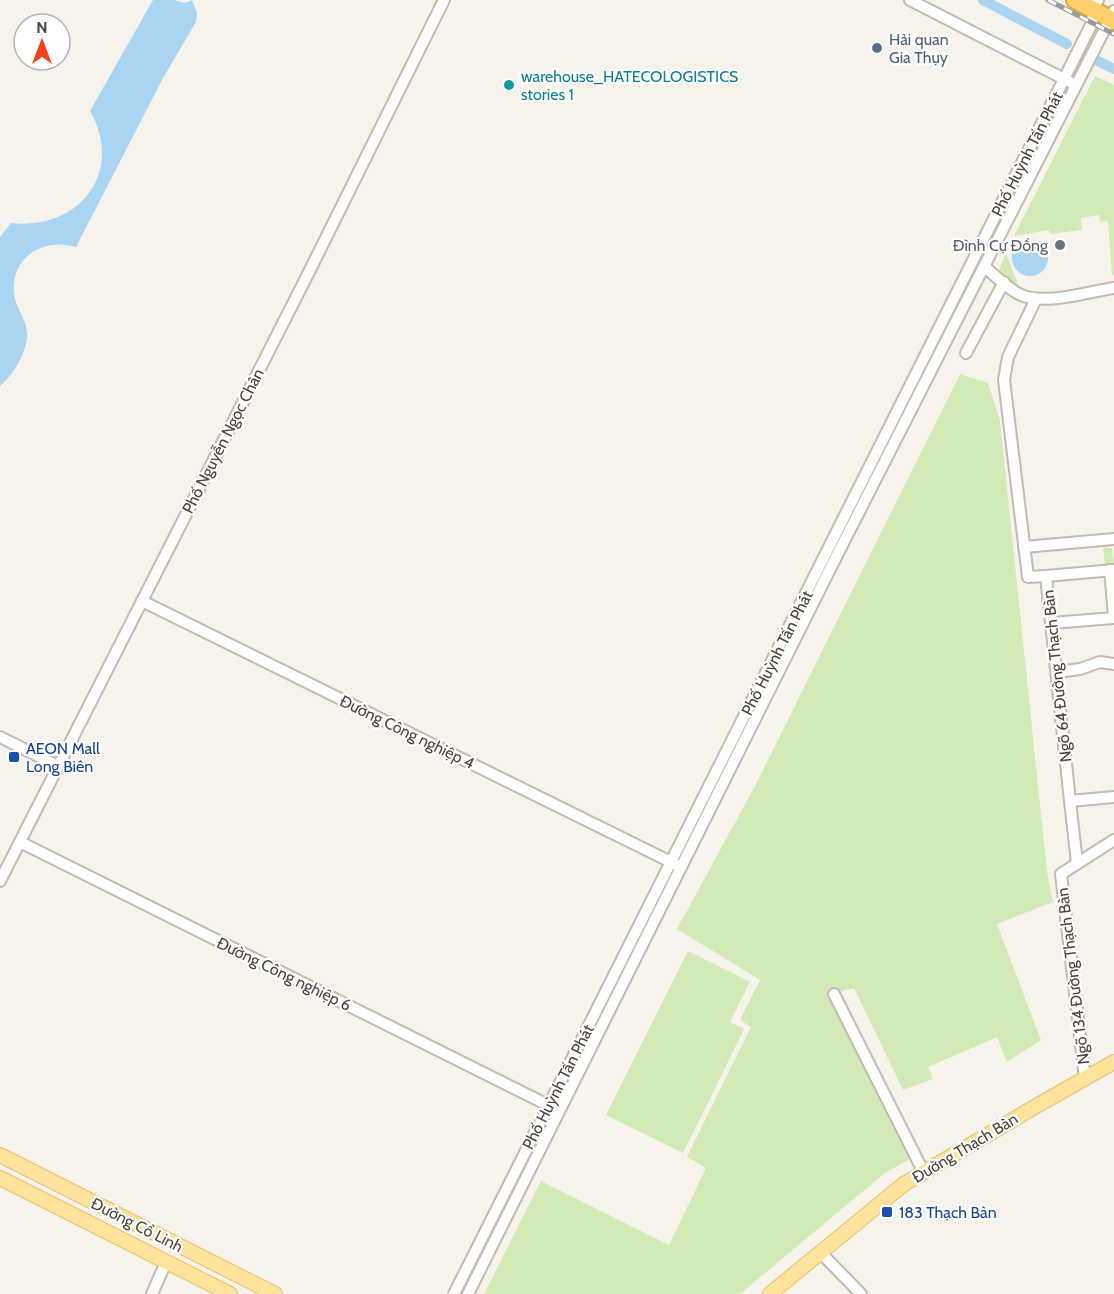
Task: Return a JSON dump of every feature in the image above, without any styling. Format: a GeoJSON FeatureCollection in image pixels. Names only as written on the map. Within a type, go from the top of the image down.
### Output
{"type":"FeatureCollection","features":[{"type":"Feature","properties":{"kind":"highway"},"geometry":{"type":"LineString","coordinates":[[1075,0],[1095,5],[1113,17]]}},
{"type":"Feature","properties":{"kind":"main road","name":"Đường Thạch Bàn"},"geometry":{"type":"LineString","coordinates":[[770,1294],[904,1184],[1114,1062]]}},
{"type":"Feature","properties":{"kind":"main road","name":"Đường Cổ Linh"},"geometry":{"type":"LineString","coordinates":[[0,1155],[275,1294]]}},
{"type":"Feature","properties":{"kind":"main road","name":"Đường Cổ Linh"},"geometry":{"type":"LineString","coordinates":[[0,1178],[230,1294]]}},
{"type":"Feature","properties":{"kind":"street","name":"Phố Nguyễn Ngọc Chân"},"geometry":{"type":"LineString","coordinates":[[0,881],[444,0]]}},
{"type":"Feature","properties":{"kind":"street"},"geometry":{"type":"LineString","coordinates":[[910,0],[1076,85]]}},
{"type":"Feature","properties":{"kind":"street","name":"Phố Huỳnh Tấn Phát"},"geometry":{"type":"LineString","coordinates":[[468,1294],[560,1111],[600,1017],[905,409],[1092,22],[1095,5]]}},
{"type":"Feature","properties":{"kind":"street","name":"Phố Huỳnh Tấn Phát"},"geometry":{"type":"LineString","coordinates":[[905,409],[984,266],[1113,17]]}},
{"type":"Feature","properties":{"kind":"street"},"geometry":{"type":"LineString","coordinates":[[984,266],[1015,292],[1036,298],[1114,288]]}},
{"type":"Feature","properties":{"kind":"street"},"geometry":{"type":"LineString","coordinates":[[966,353],[1004,282]]}},
{"type":"Feature","properties":{"kind":"street"},"geometry":{"type":"LineString","coordinates":[[1036,298],[1008,357],[1004,380],[1028,578],[1046,576]]}},
{"type":"Feature","properties":{"kind":"street"},"geometry":{"type":"LineString","coordinates":[[1024,547],[1114,540]]}},
{"type":"Feature","properties":{"kind":"street"},"geometry":{"type":"LineString","coordinates":[[1051,623],[1114,617],[1112,570]]}},
{"type":"Feature","properties":{"kind":"street","name":"Ngõ 64 Đường Thạch Bàn"},"geometry":{"type":"LineString","coordinates":[[1077,863],[1046,576],[1112,570]]}},
{"type":"Feature","properties":{"kind":"street","name":"Đường Công nghiệp 4"},"geometry":{"type":"LineString","coordinates":[[142,601],[676,865]]}},
{"type":"Feature","properties":{"kind":"street"},"geometry":{"type":"LineString","coordinates":[[1057,672],[1080,669],[1100,662],[1114,664]]}},
{"type":"Feature","properties":{"kind":"street"},"geometry":{"type":"LineString","coordinates":[[0,737],[58,766]]}},
{"type":"Feature","properties":{"kind":"street"},"geometry":{"type":"LineString","coordinates":[[1070,801],[1114,797]]}},
{"type":"Feature","properties":{"kind":"street"},"geometry":{"type":"LineString","coordinates":[[1077,863],[1114,840]]}},
{"type":"Feature","properties":{"kind":"street","name":"Đường Công nghiệp 6"},"geometry":{"type":"LineString","coordinates":[[20,842],[560,1111]]}},
{"type":"Feature","properties":{"kind":"street","name":"Ngõ 134 Đường Thạch Bàn"},"geometry":{"type":"LineString","coordinates":[[1077,863],[1061,874],[1085,1079]]}},
{"type":"Feature","properties":{"kind":"street"},"geometry":{"type":"LineString","coordinates":[[834,994],[924,1173]]}},
{"type":"Feature","properties":{"kind":"street","name":"Phố Huỳnh Tấn Phát"},"geometry":{"type":"LineString","coordinates":[[454,1294],[549,1105],[600,1017]]}},
{"type":"Feature","properties":{"kind":"street"},"geometry":{"type":"LineString","coordinates":[[820,1252],[861,1294]]}},
{"type":"Feature","properties":{"kind":"street"},"geometry":{"type":"LineString","coordinates":[[152,1294],[166,1262]]}},
{"type":"Feature","properties":{"kind":"green space"},"geometry":{"type":"Polygon","coordinates":[[[1095,76],[1114,85],[1114,275],[1112,275],[1108,221],[1100,222],[1099,215],[1081,218],[1082,230],[1050,234],[1049,230],[1014,236],[1095,76]]]}},
{"type":"Feature","properties":{"kind":"green space"},"geometry":{"type":"Polygon","coordinates":[[[1006,254],[1020,289],[998,272],[1006,254]]]}},
{"type":"Feature","properties":{"kind":"green space"},"geometry":{"type":"Polygon","coordinates":[[[960,374],[988,383],[1000,421],[1047,872],[1053,902],[997,924],[1041,1040],[1007,1062],[997,1037],[928,1067],[933,1079],[903,1090],[854,988],[835,993],[915,1156],[885,1173],[740,1294],[484,1294],[541,1181],[669,1245],[706,1168],[687,1157],[751,1027],[740,1020],[760,980],[677,929],[754,788],[960,374]]]}},
{"type":"Feature","properties":{"kind":"green space"},"geometry":{"type":"Polygon","coordinates":[[[1103,548],[1112,548],[1114,563],[1105,564],[1103,548]]]}},
{"type":"Feature","properties":{"kind":"green space"},"geometry":{"type":"Polygon","coordinates":[[[688,951],[750,982],[730,1022],[744,1029],[683,1153],[606,1115],[688,951]]]}},
{"type":"Feature","properties":{"kind":"water"},"geometry":{"type":"Polygon","coordinates":[[[153,0],[174,0],[185,3],[192,0],[197,13],[196,22],[163,78],[76,247],[52,245],[41,248],[23,260],[14,281],[14,294],[26,326],[27,338],[18,364],[0,386],[0,237],[11,223],[35,223],[57,217],[75,207],[89,193],[98,175],[102,155],[99,134],[90,111],[153,0]]]}},
{"type":"Feature","properties":{"kind":"water"},"geometry":{"type":"Polygon","coordinates":[[[1030,240],[1043,245],[1048,258],[1043,271],[1030,276],[1017,271],[1012,258],[1017,245],[1030,240]]]}},
{"type":"Feature","properties":{"kind":"waterway"},"geometry":{"type":"LineString","coordinates":[[983,0],[1067,44]]}},
{"type":"Feature","properties":{"kind":"waterway"},"geometry":{"type":"LineString","coordinates":[[1096,60],[1114,69]]}},
{"type":"Feature","properties":{"kind":"railway"},"geometry":{"type":"LineString","coordinates":[[1048,0],[1114,34]]}},
{"type":"Feature","properties":{"kind":"place","name":"Hải quan Gia Thụy"},"geometry":{"type":"Point","coordinates":[877,48]}},
{"type":"Feature","properties":{"kind":"place","name":"warehouse_HATECOLOGISTICS stories 1"},"geometry":{"type":"Point","coordinates":[509,85]}},
{"type":"Feature","properties":{"kind":"place","name":"Đình Cự Đồng"},"geometry":{"type":"Point","coordinates":[1060,245]}},
{"type":"Feature","properties":{"kind":"place","name":"AEON Mall Long Biên"},"geometry":{"type":"Point","coordinates":[14,757]}},
{"type":"Feature","properties":{"kind":"place","name":"183 Thạch Bàn"},"geometry":{"type":"Point","coordinates":[887,1212]}}]}
